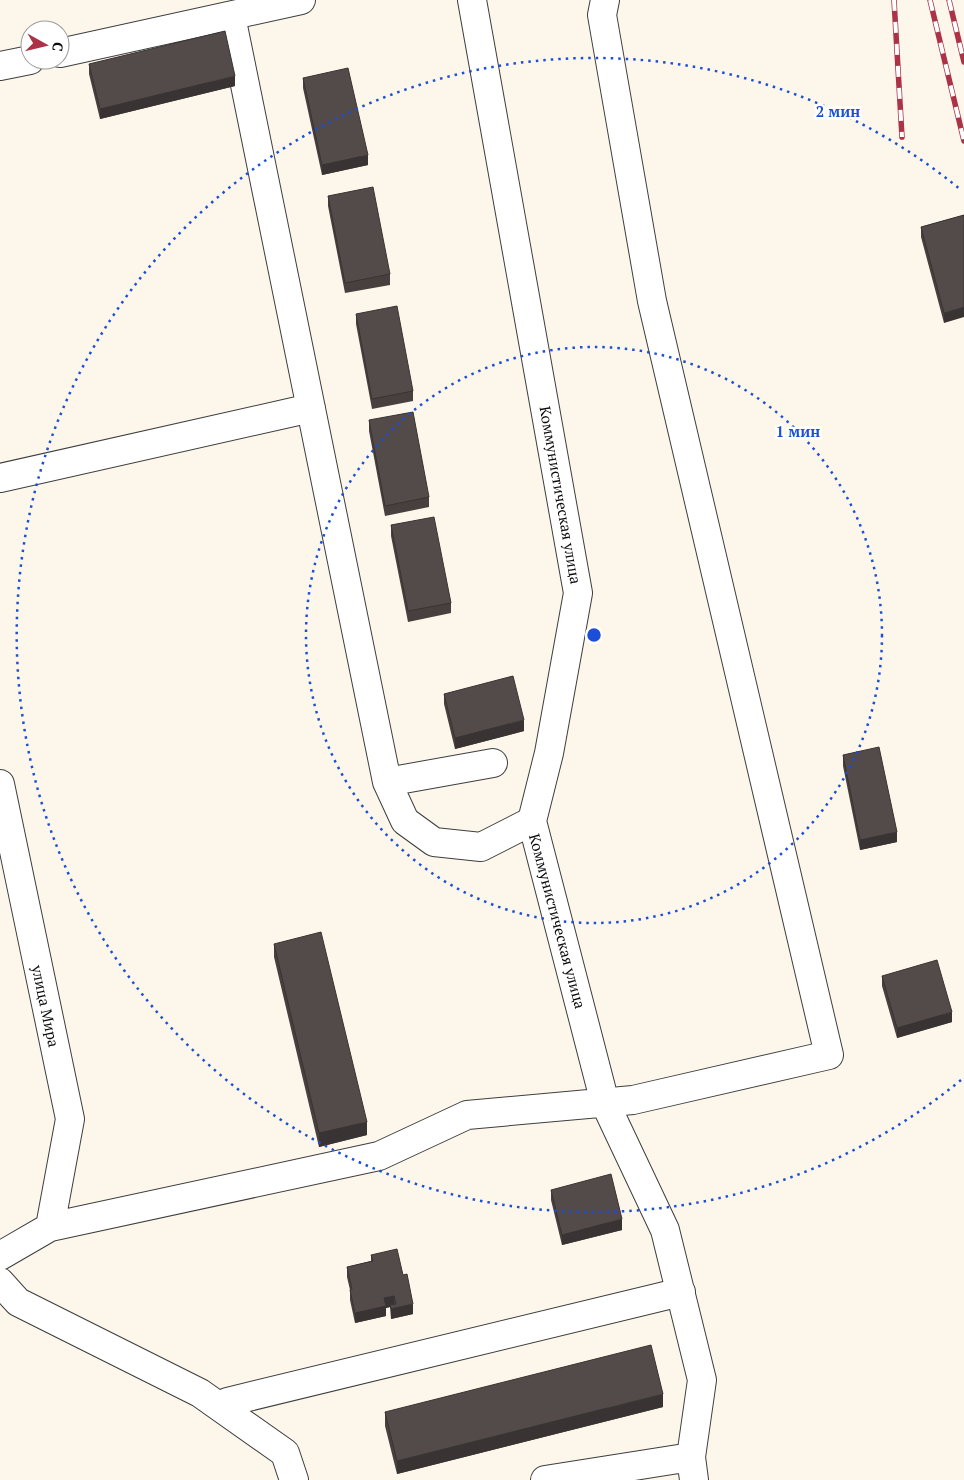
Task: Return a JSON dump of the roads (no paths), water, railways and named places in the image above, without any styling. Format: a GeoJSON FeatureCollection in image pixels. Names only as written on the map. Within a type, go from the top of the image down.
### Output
{"type":"FeatureCollection","features":[{"type":"Feature","properties":{"kind":"street"},"geometry":{"type":"LineString","coordinates":[[70,51],[301,0]]}},
{"type":"Feature","properties":{"kind":"street","name":"Коммунистическая улица"},"geometry":{"type":"LineString","coordinates":[[472,0],[578,593],[548,753],[532,821],[605,1103],[665,1230],[681,1292],[702,1380],[693,1469]]}},
{"type":"Feature","properties":{"kind":"street"},"geometry":{"type":"LineString","coordinates":[[0,1256],[50,1227],[379,1156],[467,1115],[633,1100],[829,1055],[652,301],[602,15],[604,0]]}},
{"type":"Feature","properties":{"kind":"street"},"geometry":{"type":"LineString","coordinates":[[231,16],[387,782],[405,821],[434,842],[481,847],[532,821]]}},
{"type":"Feature","properties":{"kind":"street"},"geometry":{"type":"LineString","coordinates":[[0,66],[20,62]]}},
{"type":"Feature","properties":{"kind":"street"},"geometry":{"type":"LineString","coordinates":[[0,478],[311,408]]}},
{"type":"Feature","properties":{"kind":"street"},"geometry":{"type":"LineString","coordinates":[[387,782],[493,763]]}},
{"type":"Feature","properties":{"kind":"street","name":"улица Мира"},"geometry":{"type":"LineString","coordinates":[[0,784],[70,1119],[50,1227]]}},
{"type":"Feature","properties":{"kind":"street"},"geometry":{"type":"LineString","coordinates":[[0,1282],[18,1302],[200,1393],[285,1453],[294,1480]]}},
{"type":"Feature","properties":{"kind":"street"},"geometry":{"type":"LineString","coordinates":[[227,1402],[681,1292]]}},
{"type":"Feature","properties":{"kind":"street"},"geometry":{"type":"LineString","coordinates":[[544,1480],[693,1469]]}},
{"type":"Feature","properties":{"kind":"railway"},"geometry":{"type":"LineString","coordinates":[[894,0],[902,137]]}},
{"type":"Feature","properties":{"kind":"railway"},"geometry":{"type":"LineString","coordinates":[[930,0],[964,141]]}},
{"type":"Feature","properties":{"kind":"railway"},"geometry":{"type":"LineString","coordinates":[[949,0],[964,62]]}}]}
